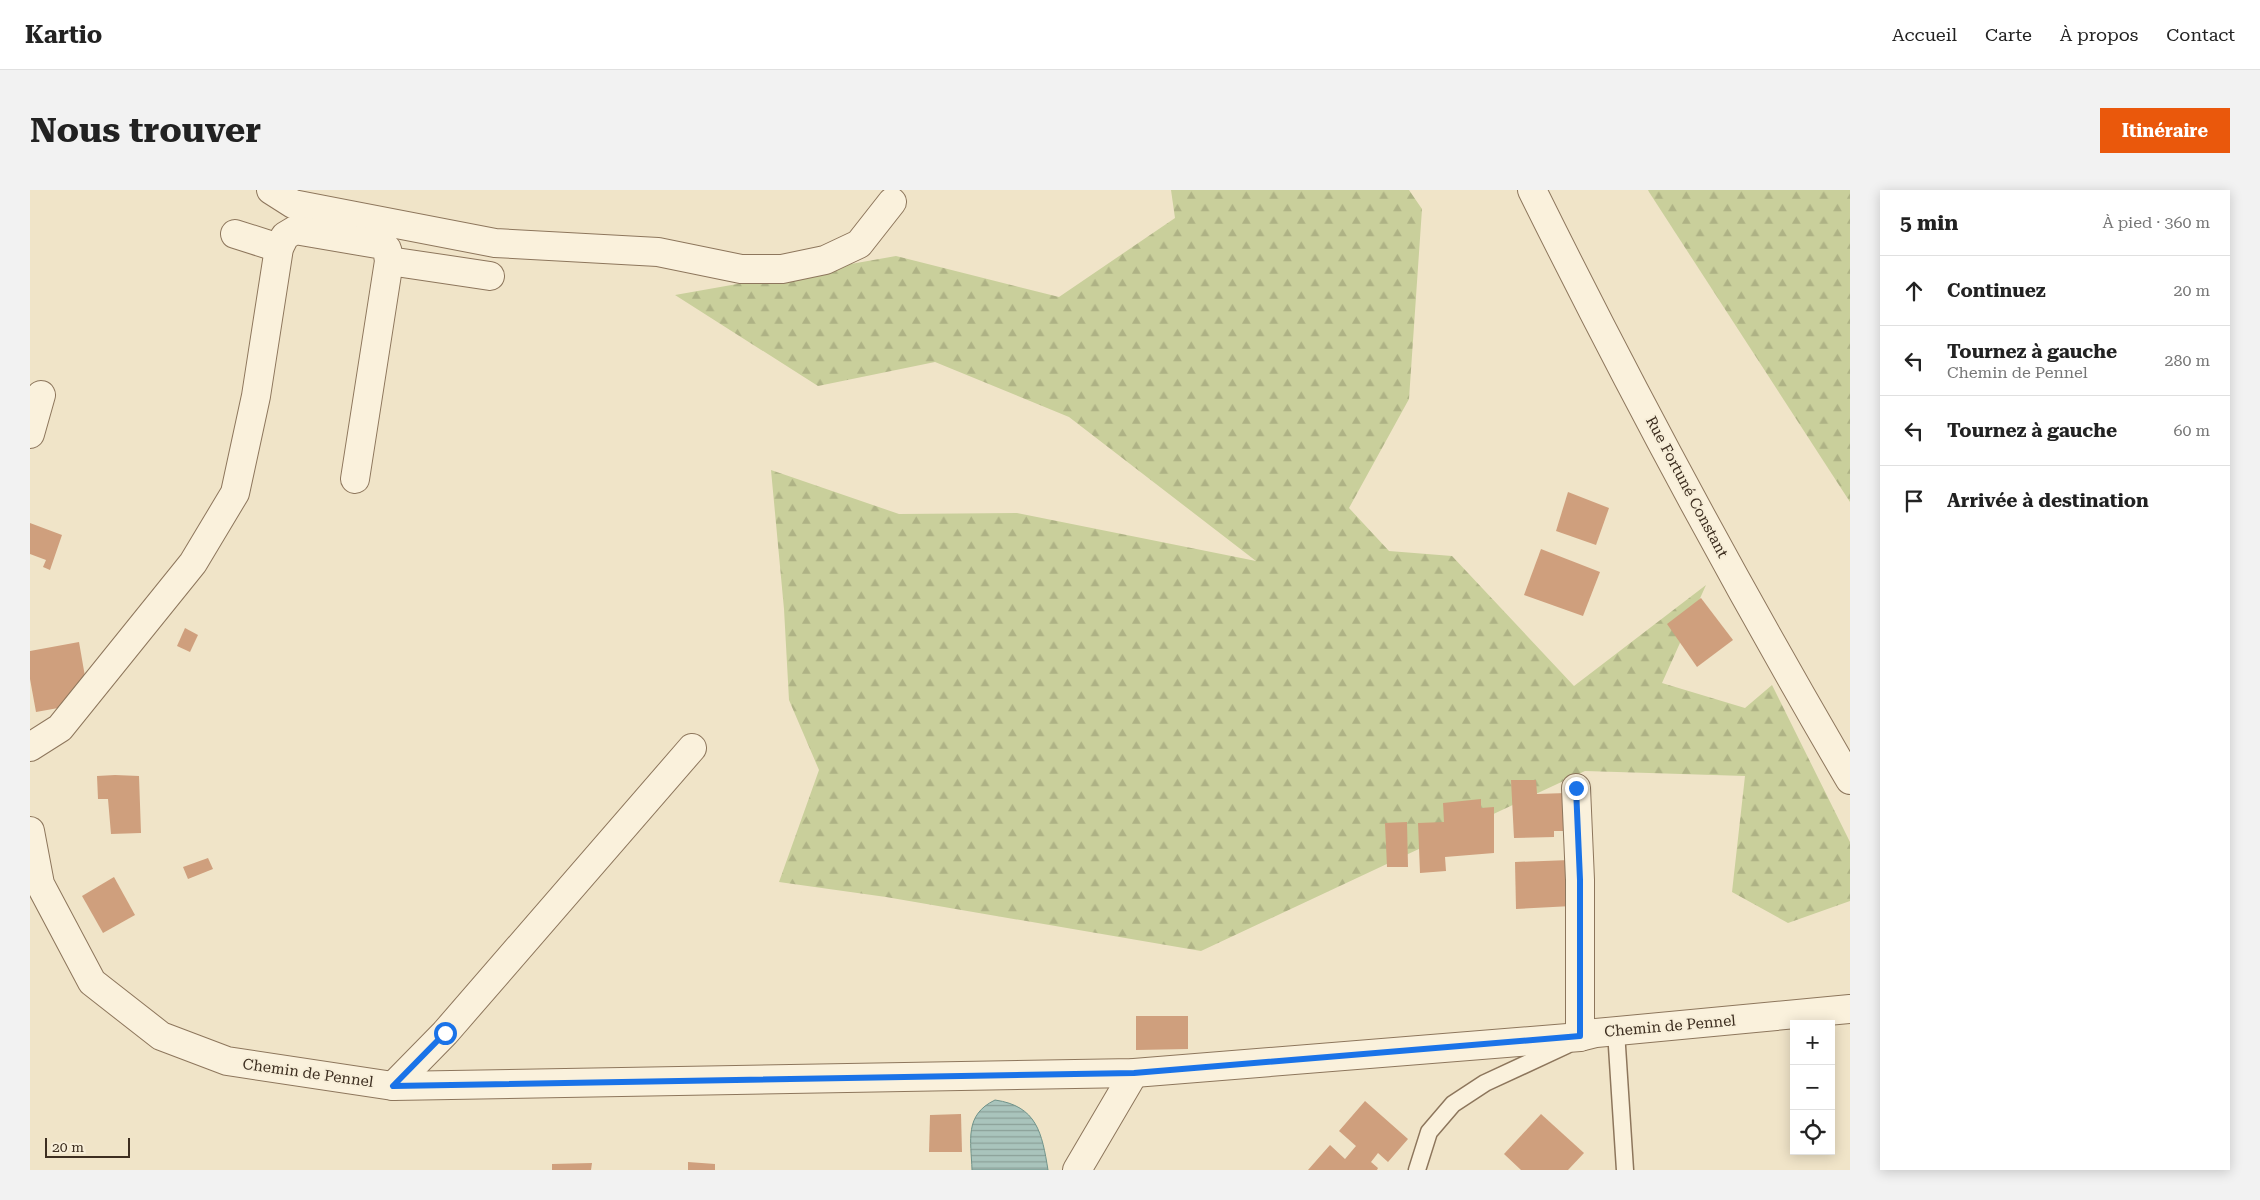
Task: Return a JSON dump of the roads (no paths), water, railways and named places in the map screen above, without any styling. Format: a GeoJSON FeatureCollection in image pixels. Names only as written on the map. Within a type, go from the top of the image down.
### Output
{"type":"FeatureCollection","features":[{"type":"Feature","properties":{"kind":"street"},"geometry":{"type":"LineString","coordinates":[[271,190],[293,204],[495,243],[658,252],[741,269],[782,269],[825,260],[860,244],[892,202]]}},
{"type":"Feature","properties":{"kind":"street","name":"Rue Fortuné Constant"},"geometry":{"type":"LineString","coordinates":[[1532,190],[1602,332],[1789,676],[1850,780]]}},
{"type":"Feature","properties":{"kind":"street"},"geometry":{"type":"LineString","coordinates":[[30,748],[60,728],[187,570],[235,493],[256,396],[279,248],[285,236],[295,230],[384,245],[387,249],[388,261],[355,478]]}},
{"type":"Feature","properties":{"kind":"street"},"geometry":{"type":"LineString","coordinates":[[235,234],[279,248]]}},
{"type":"Feature","properties":{"kind":"street"},"geometry":{"type":"LineString","coordinates":[[388,261],[490,276]]}},
{"type":"Feature","properties":{"kind":"street"},"geometry":{"type":"LineString","coordinates":[[30,434],[41,395]]}},
{"type":"Feature","properties":{"kind":"street"},"geometry":{"type":"LineString","coordinates":[[393,1086],[445,1033],[692,748]]}},
{"type":"Feature","properties":{"kind":"street"},"geometry":{"type":"LineString","coordinates":[[1576,788],[1580,880],[1597,1034]]}},
{"type":"Feature","properties":{"kind":"street","name":"Chemin de Pennel"},"geometry":{"type":"LineString","coordinates":[[30,831],[40,884],[92,982],[161,1036],[228,1061],[393,1086],[1134,1073],[1597,1034],[1850,1009]]}},
{"type":"Feature","properties":{"kind":"street"},"geometry":{"type":"LineString","coordinates":[[1077,1170],[1134,1073]]}},
{"type":"Feature","properties":{"kind":"lane"},"geometry":{"type":"LineString","coordinates":[[1417,1170],[1429,1132],[1453,1104],[1485,1083],[1519,1066],[1597,1034],[1625,1170]]}},
{"type":"Feature","properties":{"kind":"water"},"geometry":{"type":"Polygon","coordinates":[[[995,1100],[1009,1103],[1029,1115],[1040,1133],[1048,1170],[972,1170],[971,1139],[974,1121],[978,1113],[985,1106],[995,1100]]]}}]}
